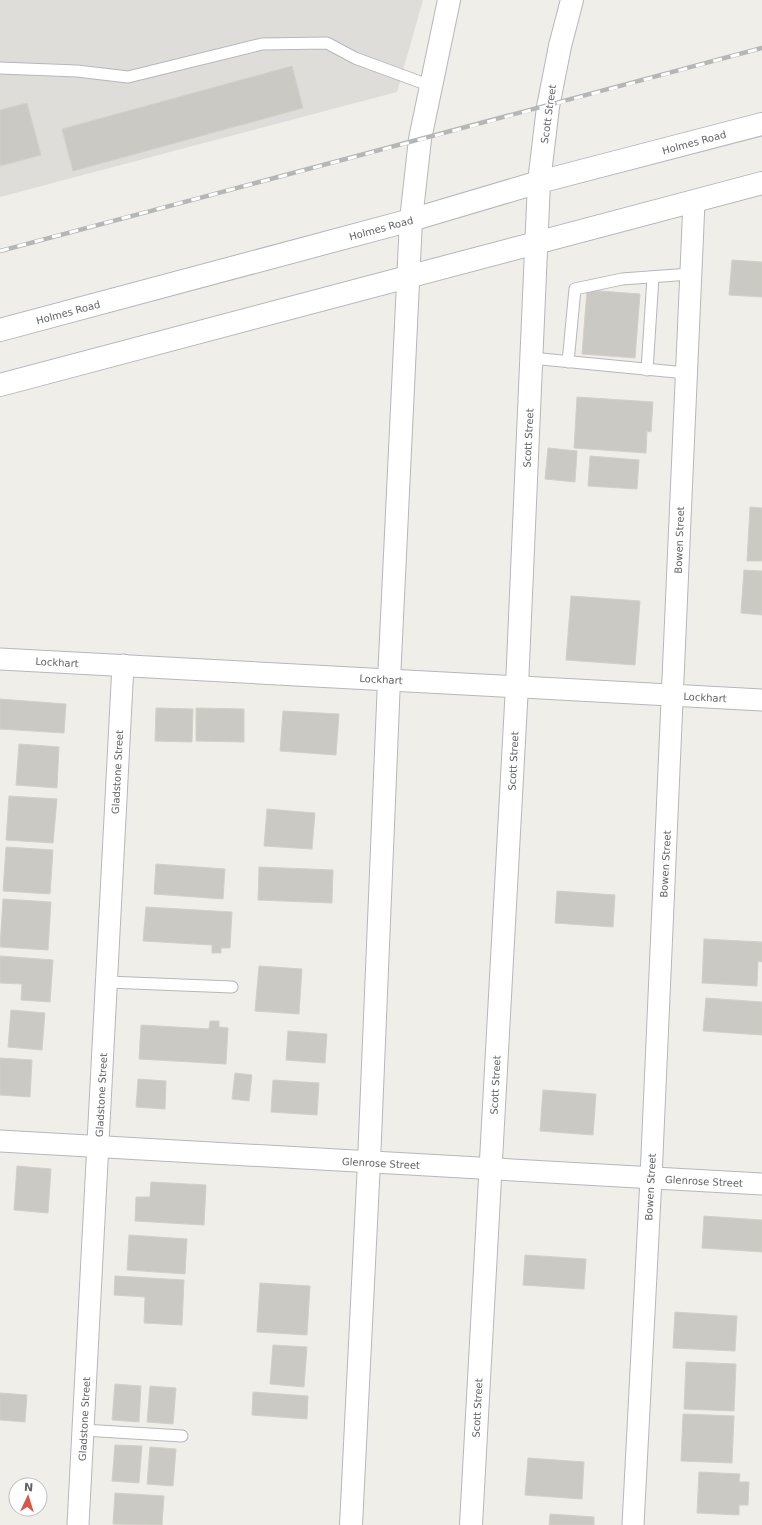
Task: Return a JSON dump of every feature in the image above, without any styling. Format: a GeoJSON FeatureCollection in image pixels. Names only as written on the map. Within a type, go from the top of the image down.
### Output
{"type":"FeatureCollection","features":[{"type":"Feature","properties":{"kind":"main road"},"geometry":{"type":"LineString","coordinates":[[351,1525],[369,1162],[389,680],[411,220],[420,139],[449,0]]}},
{"type":"Feature","properties":{"kind":"main road","name":"Scott Street"},"geometry":{"type":"LineString","coordinates":[[471,1525],[517,686],[539,182],[548,107],[560,46],[572,0]]}},
{"type":"Feature","properties":{"kind":"main road","name":"Holmes Road"},"geometry":{"type":"LineString","coordinates":[[0,330],[411,220],[539,182],[762,124]]}},
{"type":"Feature","properties":{"kind":"main road"},"geometry":{"type":"LineString","coordinates":[[0,385],[762,184]]}},
{"type":"Feature","properties":{"kind":"street","name":"Bowen Street"},"geometry":{"type":"LineString","coordinates":[[633,1525],[694,202]]}},
{"type":"Feature","properties":{"kind":"street","name":"Lockhart"},"geometry":{"type":"LineString","coordinates":[[0,659],[762,700]]}},
{"type":"Feature","properties":{"kind":"street","name":"Gladstone Street"},"geometry":{"type":"LineString","coordinates":[[78,1525],[123,665]]}},
{"type":"Feature","properties":{"kind":"street","name":"Glenrose Street"},"geometry":{"type":"LineString","coordinates":[[0,1141],[762,1184]]}},
{"type":"Feature","properties":{"kind":"lane"},"geometry":{"type":"LineString","coordinates":[[0,68],[77,71],[128,76],[262,44],[327,43],[355,58],[431,86]]}},
{"type":"Feature","properties":{"kind":"lane"},"geometry":{"type":"LineString","coordinates":[[568,362],[575,289],[622,279],[690,274]]}},
{"type":"Feature","properties":{"kind":"lane"},"geometry":{"type":"LineString","coordinates":[[647,370],[653,277]]}},
{"type":"Feature","properties":{"kind":"lane"},"geometry":{"type":"LineString","coordinates":[[531,358],[686,373]]}},
{"type":"Feature","properties":{"kind":"lane"},"geometry":{"type":"LineString","coordinates":[[106,982],[232,986]]}},
{"type":"Feature","properties":{"kind":"lane"},"geometry":{"type":"LineString","coordinates":[[83,1430],[182,1436]]}},
{"type":"Feature","properties":{"kind":"shaded area"},"geometry":{"type":"Polygon","coordinates":[[[0,0],[423,0],[397,92],[0,197],[0,0]]]}},
{"type":"Feature","properties":{"kind":"building"},"geometry":{"type":"Polygon","coordinates":[[[292,66],[303,108],[73,171],[62,129],[292,66]]]}},
{"type":"Feature","properties":{"kind":"building"},"geometry":{"type":"Polygon","coordinates":[[[27,103],[41,155],[0,166],[0,110],[27,103]]]}},
{"type":"Feature","properties":{"kind":"building"},"geometry":{"type":"Polygon","coordinates":[[[732,260],[762,262],[762,297],[729,295],[732,260]]]}},
{"type":"Feature","properties":{"kind":"building"},"geometry":{"type":"Polygon","coordinates":[[[587,290],[640,294],[635,358],[582,354],[587,290]]]}},
{"type":"Feature","properties":{"kind":"building"},"geometry":{"type":"Polygon","coordinates":[[[577,397],[653,402],[651,432],[647,431],[646,453],[574,448],[577,397]]]}},
{"type":"Feature","properties":{"kind":"building"},"geometry":{"type":"Polygon","coordinates":[[[548,448],[577,451],[575,482],[545,479],[548,448]]]}},
{"type":"Feature","properties":{"kind":"building"},"geometry":{"type":"Polygon","coordinates":[[[590,456],[639,460],[637,489],[588,486],[590,456]]]}},
{"type":"Feature","properties":{"kind":"building"},"geometry":{"type":"Polygon","coordinates":[[[750,507],[762,508],[762,561],[747,561],[750,507]]]}},
{"type":"Feature","properties":{"kind":"building"},"geometry":{"type":"Polygon","coordinates":[[[744,570],[762,571],[762,615],[741,613],[744,570]]]}},
{"type":"Feature","properties":{"kind":"building"},"geometry":{"type":"Polygon","coordinates":[[[571,596],[640,601],[635,665],[566,660],[571,596]]]}},
{"type":"Feature","properties":{"kind":"building"},"geometry":{"type":"Polygon","coordinates":[[[0,699],[66,704],[64,733],[0,729],[0,699]]]}},
{"type":"Feature","properties":{"kind":"building"},"geometry":{"type":"Polygon","coordinates":[[[156,708],[193,709],[192,742],[155,741],[156,708]]]}},
{"type":"Feature","properties":{"kind":"building"},"geometry":{"type":"Polygon","coordinates":[[[196,708],[244,709],[244,742],[196,741],[196,708]]]}},
{"type":"Feature","properties":{"kind":"building"},"geometry":{"type":"Polygon","coordinates":[[[283,711],[339,714],[336,755],[280,751],[283,711]]]}},
{"type":"Feature","properties":{"kind":"building"},"geometry":{"type":"Polygon","coordinates":[[[19,744],[59,747],[57,788],[16,785],[19,744]]]}},
{"type":"Feature","properties":{"kind":"building"},"geometry":{"type":"Polygon","coordinates":[[[9,796],[57,799],[53,843],[6,840],[9,796]]]}},
{"type":"Feature","properties":{"kind":"building"},"geometry":{"type":"Polygon","coordinates":[[[267,809],[315,813],[312,849],[264,846],[267,809]]]}},
{"type":"Feature","properties":{"kind":"building"},"geometry":{"type":"Polygon","coordinates":[[[6,847],[53,850],[50,894],[3,891],[6,847]]]}},
{"type":"Feature","properties":{"kind":"building"},"geometry":{"type":"Polygon","coordinates":[[[156,864],[225,869],[223,899],[154,894],[156,864]]]}},
{"type":"Feature","properties":{"kind":"building"},"geometry":{"type":"Polygon","coordinates":[[[259,867],[333,870],[332,903],[258,900],[259,867]]]}},
{"type":"Feature","properties":{"kind":"building"},"geometry":{"type":"Polygon","coordinates":[[[557,891],[615,895],[613,927],[555,923],[557,891]]]}},
{"type":"Feature","properties":{"kind":"building"},"geometry":{"type":"Polygon","coordinates":[[[3,899],[51,902],[48,950],[0,947],[3,899]]]}},
{"type":"Feature","properties":{"kind":"building"},"geometry":{"type":"Polygon","coordinates":[[[146,907],[232,912],[230,948],[221,948],[221,953],[212,953],[212,945],[143,941],[146,907]]]}},
{"type":"Feature","properties":{"kind":"building"},"geometry":{"type":"Polygon","coordinates":[[[704,939],[762,942],[762,962],[758,961],[757,986],[702,983],[704,939]]]}},
{"type":"Feature","properties":{"kind":"building"},"geometry":{"type":"Polygon","coordinates":[[[0,956],[53,960],[50,1002],[21,1000],[22,984],[0,983],[0,956]]]}},
{"type":"Feature","properties":{"kind":"building"},"geometry":{"type":"Polygon","coordinates":[[[259,966],[302,969],[299,1014],[255,1011],[259,966]]]}},
{"type":"Feature","properties":{"kind":"building"},"geometry":{"type":"Polygon","coordinates":[[[706,998],[762,1002],[762,1035],[703,1031],[706,998]]]}},
{"type":"Feature","properties":{"kind":"building"},"geometry":{"type":"Polygon","coordinates":[[[11,1010],[45,1013],[42,1050],[8,1047],[11,1010]]]}},
{"type":"Feature","properties":{"kind":"building"},"geometry":{"type":"Polygon","coordinates":[[[210,1021],[219,1021],[219,1027],[228,1028],[226,1064],[139,1059],[141,1025],[209,1029],[210,1021]]]}},
{"type":"Feature","properties":{"kind":"building"},"geometry":{"type":"Polygon","coordinates":[[[288,1031],[327,1034],[325,1063],[286,1060],[288,1031]]]}},
{"type":"Feature","properties":{"kind":"building"},"geometry":{"type":"Polygon","coordinates":[[[0,1058],[32,1060],[30,1097],[0,1095],[0,1058]]]}},
{"type":"Feature","properties":{"kind":"building"},"geometry":{"type":"Polygon","coordinates":[[[235,1073],[252,1075],[249,1101],[232,1099],[235,1073]]]}},
{"type":"Feature","properties":{"kind":"building"},"geometry":{"type":"Polygon","coordinates":[[[138,1079],[166,1081],[165,1109],[136,1107],[138,1079]]]}},
{"type":"Feature","properties":{"kind":"building"},"geometry":{"type":"Polygon","coordinates":[[[273,1080],[319,1083],[317,1115],[271,1112],[273,1080]]]}},
{"type":"Feature","properties":{"kind":"building"},"geometry":{"type":"Polygon","coordinates":[[[543,1090],[596,1094],[593,1135],[540,1131],[543,1090]]]}},
{"type":"Feature","properties":{"kind":"building"},"geometry":{"type":"Polygon","coordinates":[[[17,1166],[51,1169],[48,1213],[14,1210],[17,1166]]]}},
{"type":"Feature","properties":{"kind":"building"},"geometry":{"type":"Polygon","coordinates":[[[151,1182],[206,1185],[204,1225],[135,1221],[136,1197],[150,1197],[151,1182]]]}},
{"type":"Feature","properties":{"kind":"building"},"geometry":{"type":"Polygon","coordinates":[[[704,1216],[762,1220],[762,1252],[702,1248],[704,1216]]]}},
{"type":"Feature","properties":{"kind":"building"},"geometry":{"type":"Polygon","coordinates":[[[129,1235],[187,1239],[185,1274],[127,1270],[129,1235]]]}},
{"type":"Feature","properties":{"kind":"building"},"geometry":{"type":"Polygon","coordinates":[[[525,1255],[586,1259],[584,1289],[523,1285],[525,1255]]]}},
{"type":"Feature","properties":{"kind":"building"},"geometry":{"type":"Polygon","coordinates":[[[115,1276],[184,1280],[182,1325],[144,1323],[145,1297],[114,1295],[115,1276]]]}},
{"type":"Feature","properties":{"kind":"building"},"geometry":{"type":"Polygon","coordinates":[[[260,1283],[310,1286],[307,1335],[257,1332],[260,1283]]]}},
{"type":"Feature","properties":{"kind":"building"},"geometry":{"type":"Polygon","coordinates":[[[675,1312],[737,1316],[735,1351],[673,1348],[675,1312]]]}},
{"type":"Feature","properties":{"kind":"building"},"geometry":{"type":"Polygon","coordinates":[[[273,1345],[307,1347],[304,1387],[270,1384],[273,1345]]]}},
{"type":"Feature","properties":{"kind":"building"},"geometry":{"type":"Polygon","coordinates":[[[686,1362],[736,1364],[734,1411],[684,1409],[686,1362]]]}},
{"type":"Feature","properties":{"kind":"building"},"geometry":{"type":"Polygon","coordinates":[[[115,1384],[141,1386],[139,1422],[112,1420],[115,1384]]]}},
{"type":"Feature","properties":{"kind":"building"},"geometry":{"type":"Polygon","coordinates":[[[150,1386],[176,1388],[173,1424],[147,1422],[150,1386]]]}},
{"type":"Feature","properties":{"kind":"building"},"geometry":{"type":"Polygon","coordinates":[[[253,1392],[308,1396],[307,1419],[252,1415],[253,1392]]]}},
{"type":"Feature","properties":{"kind":"building"},"geometry":{"type":"Polygon","coordinates":[[[0,1393],[27,1395],[25,1422],[0,1420],[0,1393]]]}},
{"type":"Feature","properties":{"kind":"building"},"geometry":{"type":"Polygon","coordinates":[[[683,1414],[734,1416],[732,1463],[681,1461],[683,1414]]]}},
{"type":"Feature","properties":{"kind":"building"},"geometry":{"type":"Polygon","coordinates":[[[115,1445],[142,1446],[139,1483],[112,1481],[115,1445]]]}},
{"type":"Feature","properties":{"kind":"building"},"geometry":{"type":"Polygon","coordinates":[[[150,1447],[176,1449],[173,1486],[147,1484],[150,1447]]]}},
{"type":"Feature","properties":{"kind":"building"},"geometry":{"type":"Polygon","coordinates":[[[528,1458],[584,1462],[582,1499],[525,1495],[528,1458]]]}},
{"type":"Feature","properties":{"kind":"building"},"geometry":{"type":"Polygon","coordinates":[[[699,1472],[740,1474],[739,1482],[749,1482],[748,1505],[739,1505],[739,1515],[697,1513],[699,1472]]]}},
{"type":"Feature","properties":{"kind":"building"},"geometry":{"type":"Polygon","coordinates":[[[115,1493],[164,1496],[162,1525],[113,1524],[115,1493]]]}},
{"type":"Feature","properties":{"kind":"building"},"geometry":{"type":"Polygon","coordinates":[[[550,1514],[594,1517],[594,1525],[549,1525],[550,1514]]]}},
{"type":"Feature","properties":{"kind":"railway"},"geometry":{"type":"LineString","coordinates":[[0,251],[762,48]]}}]}
